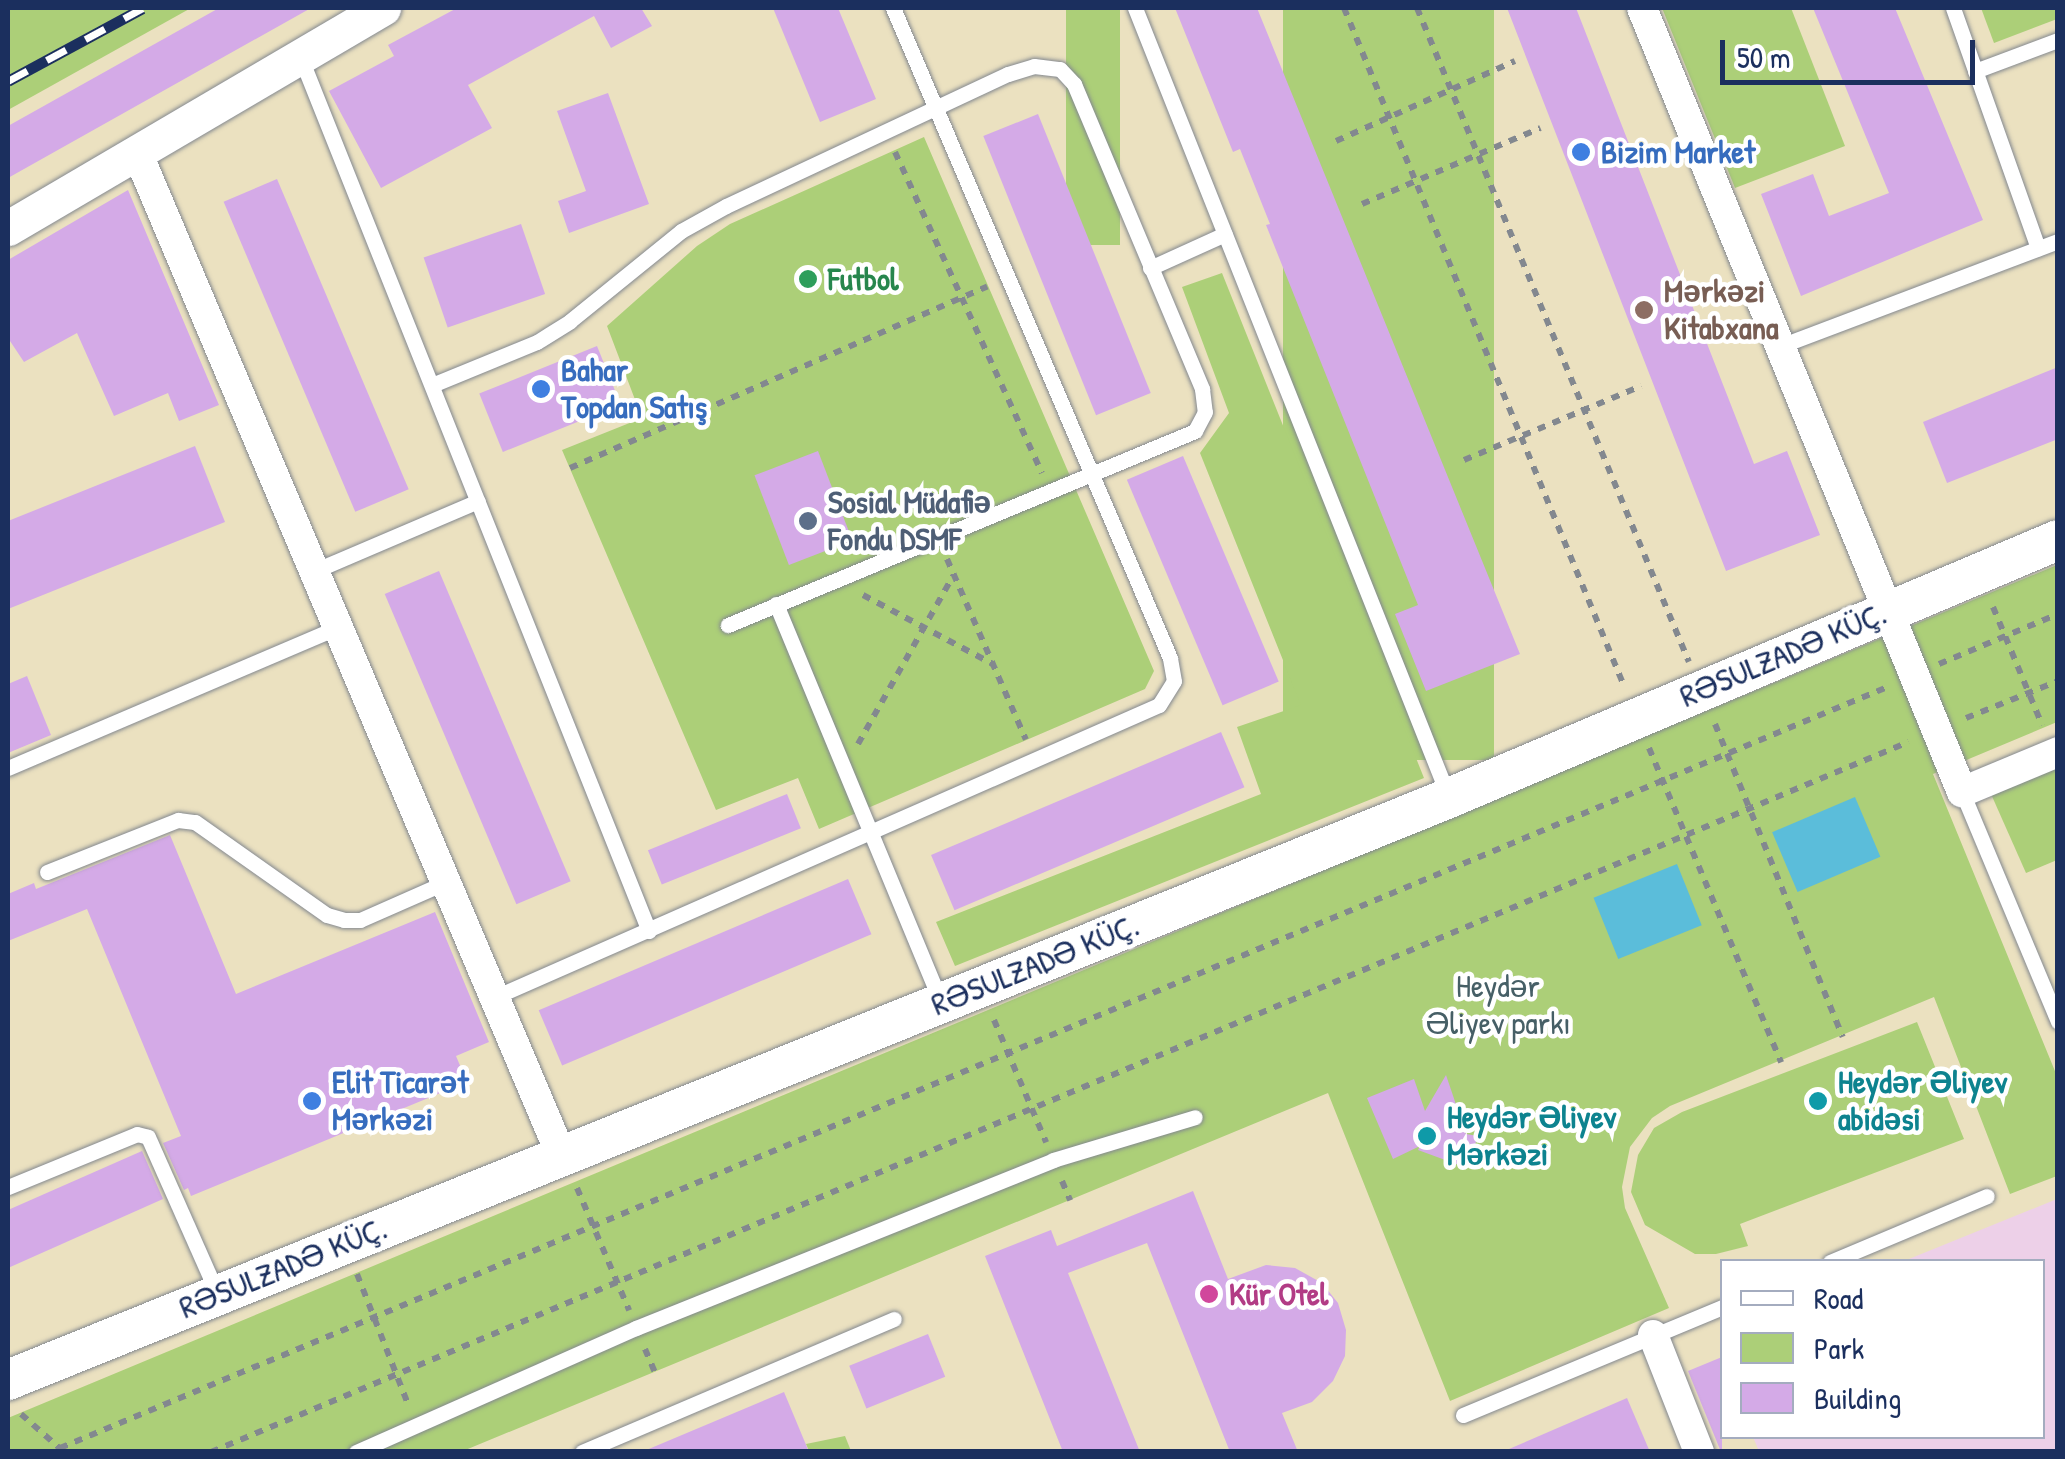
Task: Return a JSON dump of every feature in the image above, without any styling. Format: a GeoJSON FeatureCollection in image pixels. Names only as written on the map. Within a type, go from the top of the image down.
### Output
{"type":"FeatureCollection","features":[{"type":"Feature","properties":{"kind":"main road","name":"RƏSULZADƏ KÜÇ."},"geometry":{"type":"LineString","coordinates":[[14,1396],[218,1294],[568,1168],[942,1002],[1448,798],[2058,540]]}},
{"type":"Feature","properties":{"kind":"street"},"geometry":{"type":"LineString","coordinates":[[8,228],[384,8]]}},
{"type":"Feature","properties":{"kind":"street"},"geometry":{"type":"LineString","coordinates":[[1642,8],[1962,792],[2055,753]]}},
{"type":"Feature","properties":{"kind":"street"},"geometry":{"type":"LineString","coordinates":[[137,152],[568,1168]]}},
{"type":"Feature","properties":{"kind":"street"},"geometry":{"type":"LineString","coordinates":[[1654,1336],[1699,1452]]}},
{"type":"Feature","properties":{"kind":"lane"},"geometry":{"type":"LineString","coordinates":[[495,997],[874,834],[1159,705],[1174,681],[1170,658],[893,8]]}},
{"type":"Feature","properties":{"kind":"lane"},"geometry":{"type":"LineString","coordinates":[[1135,8],[1448,798]]}},
{"type":"Feature","properties":{"kind":"lane"},"geometry":{"type":"LineString","coordinates":[[1953,8],[2038,248]]}},
{"type":"Feature","properties":{"kind":"lane"},"geometry":{"type":"LineString","coordinates":[[1975,71],[2058,40]]}},
{"type":"Feature","properties":{"kind":"lane"},"geometry":{"type":"LineString","coordinates":[[300,56],[649,931]]}},
{"type":"Feature","properties":{"kind":"lane"},"geometry":{"type":"LineString","coordinates":[[432,386],[554,332],[696,222],[1008,74],[1034,66],[1060,69],[1074,84],[1202,389],[1205,412],[1195,431],[728,626]]}},
{"type":"Feature","properties":{"kind":"lane"},"geometry":{"type":"LineString","coordinates":[[1150,268],[1224,234]]}},
{"type":"Feature","properties":{"kind":"lane"},"geometry":{"type":"LineString","coordinates":[[1780,346],[2058,241]]}},
{"type":"Feature","properties":{"kind":"lane"},"geometry":{"type":"LineString","coordinates":[[314,571],[478,502]]}},
{"type":"Feature","properties":{"kind":"lane"},"geometry":{"type":"LineString","coordinates":[[776,604],[942,1002]]}},
{"type":"Feature","properties":{"kind":"lane"},"geometry":{"type":"LineString","coordinates":[[8,768],[338,627]]}},
{"type":"Feature","properties":{"kind":"lane"},"geometry":{"type":"LineString","coordinates":[[1962,792],[2058,1022]]}},
{"type":"Feature","properties":{"kind":"lane"},"geometry":{"type":"LineString","coordinates":[[46,872],[178,820],[196,822],[327,915],[344,920],[360,920],[446,882]]}},
{"type":"Feature","properties":{"kind":"lane"},"geometry":{"type":"LineString","coordinates":[[356,1452],[636,1328],[1053,1160],[1195,1117]]}},
{"type":"Feature","properties":{"kind":"lane"},"geometry":{"type":"LineString","coordinates":[[8,1187],[137,1134],[148,1137],[218,1294]]}},
{"type":"Feature","properties":{"kind":"lane"},"geometry":{"type":"LineString","coordinates":[[1837,1259],[1987,1196]]}},
{"type":"Feature","properties":{"kind":"lane"},"geometry":{"type":"LineString","coordinates":[[1463,1415],[1720,1307]]}},
{"type":"Feature","properties":{"kind":"lane"},"geometry":{"type":"LineString","coordinates":[[582,1452],[894,1320]]}},
{"type":"Feature","properties":{"kind":"path"},"geometry":{"type":"LineString","coordinates":[[1344,8],[1781,1062]]}},
{"type":"Feature","properties":{"kind":"path"},"geometry":{"type":"LineString","coordinates":[[1417,8],[1843,1037]]}},
{"type":"Feature","properties":{"kind":"path"},"geometry":{"type":"LineString","coordinates":[[1336,141],[1515,61]]}},
{"type":"Feature","properties":{"kind":"path"},"geometry":{"type":"LineString","coordinates":[[1362,204],[1540,128]]}},
{"type":"Feature","properties":{"kind":"path"},"geometry":{"type":"LineString","coordinates":[[894,150],[1051,492]]}},
{"type":"Feature","properties":{"kind":"path"},"geometry":{"type":"LineString","coordinates":[[570,468],[989,286]]}},
{"type":"Feature","properties":{"kind":"path"},"geometry":{"type":"LineString","coordinates":[[1464,460],[1641,386]]}},
{"type":"Feature","properties":{"kind":"path"},"geometry":{"type":"LineString","coordinates":[[938,540],[1036,761]]}},
{"type":"Feature","properties":{"kind":"path"},"geometry":{"type":"LineString","coordinates":[[1976,574],[2055,753]]}},
{"type":"Feature","properties":{"kind":"path"},"geometry":{"type":"LineString","coordinates":[[845,766],[954,575]]}},
{"type":"Feature","properties":{"kind":"path"},"geometry":{"type":"LineString","coordinates":[[837,581],[994,665]]}},
{"type":"Feature","properties":{"kind":"path"},"geometry":{"type":"LineString","coordinates":[[14,1396],[62,1450],[2058,614]]}},
{"type":"Feature","properties":{"kind":"path"},"geometry":{"type":"LineString","coordinates":[[211,1452],[2058,682]]}},
{"type":"Feature","properties":{"kind":"path"},"geometry":{"type":"LineString","coordinates":[[990,1010],[1070,1200]]}},
{"type":"Feature","properties":{"kind":"path"},"geometry":{"type":"LineString","coordinates":[[568,1168],[654,1372]]}},
{"type":"Feature","properties":{"kind":"path"},"geometry":{"type":"LineString","coordinates":[[356,1273],[416,1424]]}},
{"type":"Feature","properties":{"kind":"shaded area"},"geometry":{"type":"Polygon","coordinates":[[[2057,1199],[2057,1451],[1759,1451],[1754,1439],[2045,1439],[2045,1259],[1909,1259],[2057,1199]]]}},
{"type":"Feature","properties":{"kind":"green space"},"geometry":{"type":"Polygon","coordinates":[[[8,8],[191,8],[8,110],[8,8]]]}},
{"type":"Feature","properties":{"kind":"green space"},"geometry":{"type":"Polygon","coordinates":[[[1066,8],[1120,8],[1120,245],[1066,245],[1066,8]]]}},
{"type":"Feature","properties":{"kind":"green space"},"geometry":{"type":"Polygon","coordinates":[[[1283,8],[1494,8],[1494,760],[1283,760],[1283,8]]]}},
{"type":"Feature","properties":{"kind":"green space"},"geometry":{"type":"Polygon","coordinates":[[[1662,8],[1791,8],[1845,146],[1735,188],[1662,8]]]}},
{"type":"Feature","properties":{"kind":"green space"},"geometry":{"type":"Polygon","coordinates":[[[1981,8],[2057,8],[2057,19],[1994,43],[1981,8]]]}},
{"type":"Feature","properties":{"kind":"green space"},"geometry":{"type":"Polygon","coordinates":[[[924,137],[1154,671],[1145,689],[819,829],[798,778],[716,810],[562,450],[642,418],[607,326],[697,246],[730,224],[924,137]]]}},
{"type":"Feature","properties":{"kind":"green space"},"geometry":{"type":"Polygon","coordinates":[[[1222,273],[1424,778],[955,966],[936,922],[1261,794],[1237,727],[1301,705],[1200,453],[1229,413],[1182,287],[1222,273]]]}},
{"type":"Feature","properties":{"kind":"green space","name":"Heydər Əliyev parkı"},"geometry":{"type":"Polygon","coordinates":[[[2057,565],[2057,722],[1933,774],[2057,1076],[2057,1176],[2010,1194],[1934,997],[1670,1106],[1652,1118],[1630,1147],[1622,1187],[1625,1208],[1669,1308],[1450,1401],[1328,1093],[463,1451],[8,1452],[8,1418],[2057,565]]]}},
{"type":"Feature","properties":{"kind":"green space"},"geometry":{"type":"Polygon","coordinates":[[[2057,767],[2057,860],[2026,873],[1991,794],[2057,767]]]}},
{"type":"Feature","properties":{"kind":"green space"},"geometry":{"type":"Polygon","coordinates":[[[1917,1022],[1964,1139],[1740,1224],[1748,1246],[1716,1254],[1695,1254],[1645,1225],[1631,1192],[1638,1155],[1654,1128],[1682,1112],[1917,1022]]]}},
{"type":"Feature","properties":{"kind":"green space"},"geometry":{"type":"Polygon","coordinates":[[[845,1436],[851,1451],[809,1451],[806,1444],[845,1436]]]}},
{"type":"Feature","properties":{"kind":"water"},"geometry":{"type":"Polygon","coordinates":[[[1855,797],[1880,857],[1798,892],[1772,832],[1855,797]]]}},
{"type":"Feature","properties":{"kind":"water"},"geometry":{"type":"Polygon","coordinates":[[[1677,864],[1702,925],[1618,959],[1594,898],[1677,864]]]}},
{"type":"Feature","properties":{"kind":"building"},"geometry":{"type":"Polygon","coordinates":[[[219,8],[311,8],[8,178],[8,126],[219,8]]]}},
{"type":"Feature","properties":{"kind":"building"},"geometry":{"type":"Polygon","coordinates":[[[457,8],[641,8],[652,26],[611,48],[594,16],[468,85],[492,128],[381,188],[329,91],[394,56],[388,45],[457,8]]]}},
{"type":"Feature","properties":{"kind":"building"},"geometry":{"type":"Polygon","coordinates":[[[773,8],[838,8],[876,99],[820,122],[773,8]]]}},
{"type":"Feature","properties":{"kind":"building"},"geometry":{"type":"Polygon","coordinates":[[[1175,8],[1257,8],[1520,654],[1426,691],[1395,614],[1418,605],[1266,225],[1270,224],[1240,149],[1233,152],[1175,8]]]}},
{"type":"Feature","properties":{"kind":"building"},"geometry":{"type":"Polygon","coordinates":[[[1507,8],[1576,8],[1754,464],[1787,451],[1820,535],[1726,571],[1507,8]]]}},
{"type":"Feature","properties":{"kind":"building"},"geometry":{"type":"Polygon","coordinates":[[[1813,8],[1895,8],[1983,220],[1801,296],[1761,194],[1813,174],[1829,216],[1889,193],[1813,8]]]}},
{"type":"Feature","properties":{"kind":"building"},"geometry":{"type":"Polygon","coordinates":[[[608,93],[649,204],[569,233],[558,201],[586,191],[557,111],[608,93]]]}},
{"type":"Feature","properties":{"kind":"building"},"geometry":{"type":"Polygon","coordinates":[[[1038,114],[1151,393],[1096,415],[983,136],[1038,114]]]}},
{"type":"Feature","properties":{"kind":"building"},"geometry":{"type":"Polygon","coordinates":[[[277,179],[409,489],[355,512],[224,202],[277,179]]]}},
{"type":"Feature","properties":{"kind":"building"},"geometry":{"type":"Polygon","coordinates":[[[128,190],[219,405],[179,421],[168,393],[114,416],[77,333],[24,362],[8,338],[8,260],[128,190]]]}},
{"type":"Feature","properties":{"kind":"building"},"geometry":{"type":"Polygon","coordinates":[[[521,224],[545,294],[448,328],[424,258],[521,224]]]}},
{"type":"Feature","properties":{"kind":"building"},"geometry":{"type":"Polygon","coordinates":[[[597,346],[621,404],[503,452],[479,394],[597,346]]]}},
{"type":"Feature","properties":{"kind":"building"},"geometry":{"type":"Polygon","coordinates":[[[2058,367],[2058,439],[1947,483],[1923,422],[2058,367]]]}},
{"type":"Feature","properties":{"kind":"building"},"geometry":{"type":"Polygon","coordinates":[[[195,446],[225,522],[8,609],[8,521],[195,446]]]}},
{"type":"Feature","properties":{"kind":"building"},"geometry":{"type":"Polygon","coordinates":[[[818,451],[852,541],[789,565],[755,475],[818,451]]]}},
{"type":"Feature","properties":{"kind":"building"},"geometry":{"type":"Polygon","coordinates":[[[1183,456],[1279,682],[1223,705],[1127,480],[1183,456]]]}},
{"type":"Feature","properties":{"kind":"building"},"geometry":{"type":"Polygon","coordinates":[[[439,571],[571,881],[516,904],[385,594],[439,571]]]}},
{"type":"Feature","properties":{"kind":"building"},"geometry":{"type":"Polygon","coordinates":[[[27,676],[51,735],[8,753],[8,684],[27,676]]]}},
{"type":"Feature","properties":{"kind":"building"},"geometry":{"type":"Polygon","coordinates":[[[1221,732],[1244,787],[954,910],[931,855],[1221,732]]]}},
{"type":"Feature","properties":{"kind":"building"},"geometry":{"type":"Polygon","coordinates":[[[787,794],[801,828],[662,884],[648,850],[787,794]]]}},
{"type":"Feature","properties":{"kind":"building"},"geometry":{"type":"Polygon","coordinates":[[[170,835],[236,994],[435,912],[489,1042],[456,1056],[467,1082],[191,1196],[188,1188],[184,1190],[163,1143],[181,1136],[87,909],[8,941],[8,894],[34,883],[36,889],[170,835]]]}},
{"type":"Feature","properties":{"kind":"building"},"geometry":{"type":"Polygon","coordinates":[[[848,879],[871,934],[562,1066],[539,1010],[848,879]]]}},
{"type":"Feature","properties":{"kind":"building"},"geometry":{"type":"Polygon","coordinates":[[[1446,1075],[1466,1134],[1478,1136],[1467,1168],[1418,1150],[1420,1146],[1393,1159],[1367,1098],[1414,1079],[1425,1111],[1446,1075]]]}},
{"type":"Feature","properties":{"kind":"building"},"geometry":{"type":"Polygon","coordinates":[[[142,1151],[163,1199],[8,1268],[8,1210],[142,1151]]]}},
{"type":"Feature","properties":{"kind":"building"},"geometry":{"type":"Polygon","coordinates":[[[1193,1191],[1228,1279],[1266,1265],[1295,1268],[1322,1283],[1338,1303],[1346,1330],[1345,1356],[1333,1381],[1312,1402],[1282,1413],[1298,1452],[1230,1452],[1147,1243],[1068,1273],[1140,1452],[1063,1452],[985,1256],[1051,1230],[1057,1246],[1193,1191]]]}},
{"type":"Feature","properties":{"kind":"building"},"geometry":{"type":"Polygon","coordinates":[[[928,1334],[945,1377],[866,1408],[849,1366],[928,1334]]]}},
{"type":"Feature","properties":{"kind":"building"},"geometry":{"type":"Polygon","coordinates":[[[1720,1358],[1722,1452],[1721,1452],[1688,1371],[1720,1358]]]}},
{"type":"Feature","properties":{"kind":"building"},"geometry":{"type":"Polygon","coordinates":[[[784,1392],[809,1452],[644,1452],[644,1451],[784,1392]]]}},
{"type":"Feature","properties":{"kind":"building"},"geometry":{"type":"Polygon","coordinates":[[[1627,1398],[1650,1452],[1502,1452],[1627,1398]]]}},
{"type":"Feature","properties":{"kind":"railway"},"geometry":{"type":"LineString","coordinates":[[8,81],[143,8]]}},
{"type":"Feature","properties":{"kind":"place","name":"Bizim Market"},"geometry":{"type":"Point","coordinates":[1581,152]}},
{"type":"Feature","properties":{"kind":"place","name":"Futbol"},"geometry":{"type":"Point","coordinates":[808,279]}},
{"type":"Feature","properties":{"kind":"place","name":"Mərkəzi Kitabxana"},"geometry":{"type":"Point","coordinates":[1644,310]}},
{"type":"Feature","properties":{"kind":"place","name":"Bahar Topdan Satış"},"geometry":{"type":"Point","coordinates":[541,389]}},
{"type":"Feature","properties":{"kind":"place","name":"Sosial Müdafiə Fondu DSMF"},"geometry":{"type":"Point","coordinates":[808,521]}},
{"type":"Feature","properties":{"kind":"place","name":"Elit Ticarət Mərkəzi"},"geometry":{"type":"Point","coordinates":[312,1101]}},
{"type":"Feature","properties":{"kind":"place","name":"Heydər Əliyev abidəsi"},"geometry":{"type":"Point","coordinates":[1818,1101]}},
{"type":"Feature","properties":{"kind":"place","name":"Heydər Əliyev Mərkəzi"},"geometry":{"type":"Point","coordinates":[1427,1136]}},
{"type":"Feature","properties":{"kind":"place","name":"Kür Otel"},"geometry":{"type":"Point","coordinates":[1209,1294]}}]}
